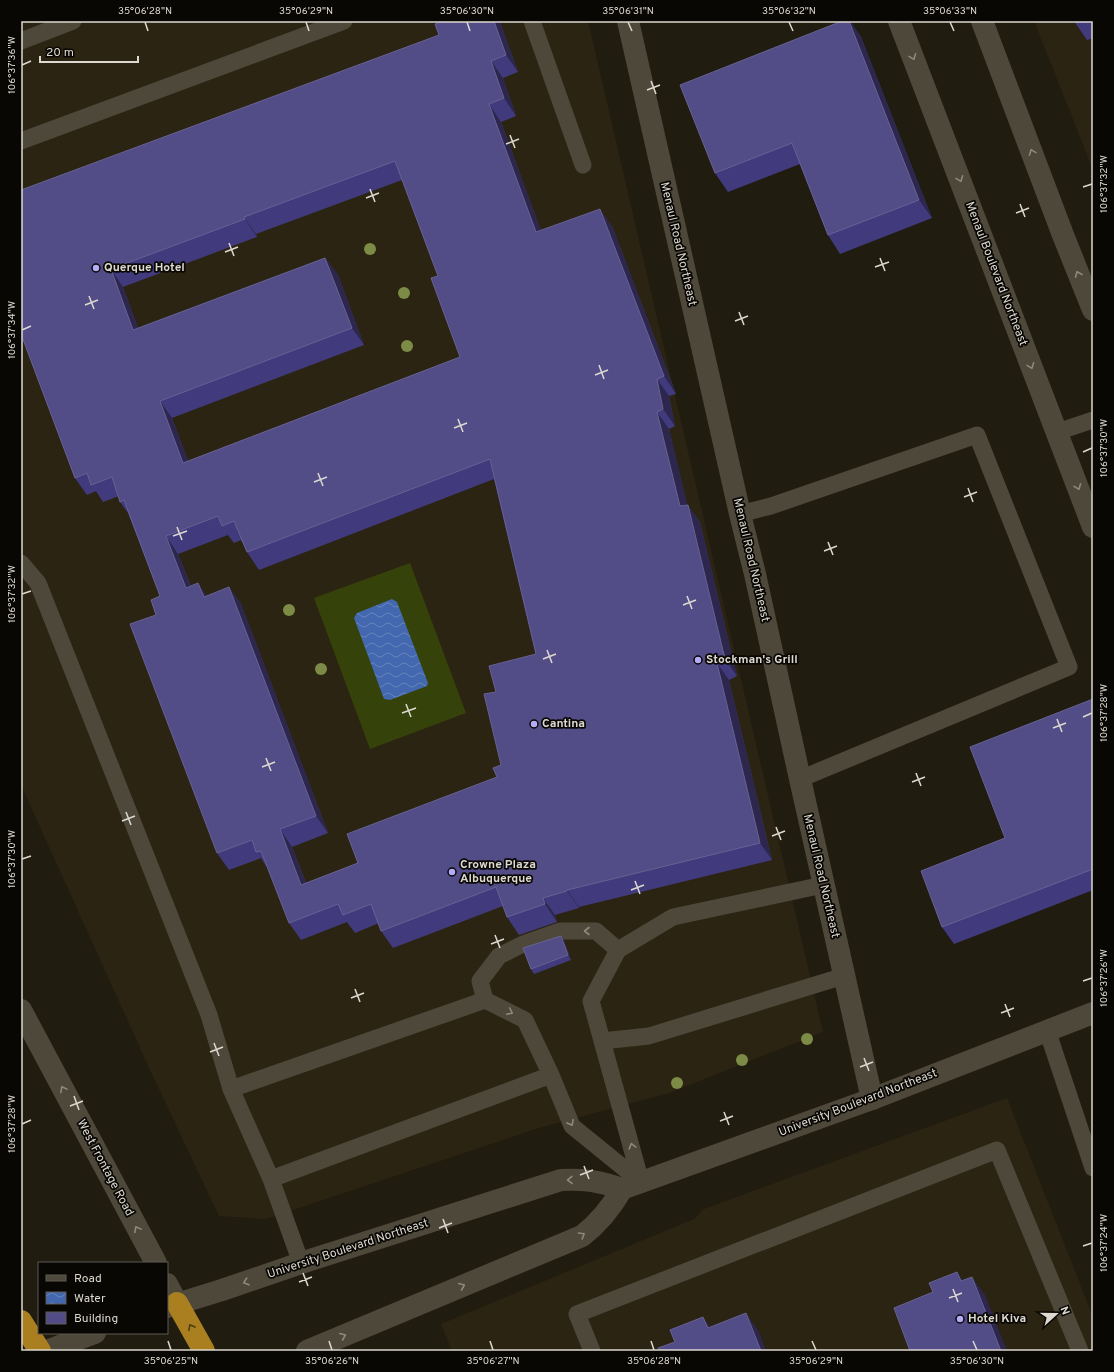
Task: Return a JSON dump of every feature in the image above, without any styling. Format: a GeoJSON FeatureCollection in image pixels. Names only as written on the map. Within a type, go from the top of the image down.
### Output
{"type":"FeatureCollection","features":[{"type":"Feature","properties":{"kind":"highway"},"geometry":{"type":"LineString","coordinates":[[170,1298],[204,1351]]}},
{"type":"Feature","properties":{"kind":"highway"},"geometry":{"type":"LineString","coordinates":[[21,1321],[40,1351]]}},
{"type":"Feature","properties":{"kind":"main road","name":"Menaul Road Northeast"},"geometry":{"type":"LineString","coordinates":[[628,21],[755,574],[823,885],[872,1099]]}},
{"type":"Feature","properties":{"kind":"main road","name":"Menaul Boulevard Northeast"},"geometry":{"type":"LineString","coordinates":[[899,21],[1093,527]]}},
{"type":"Feature","properties":{"kind":"main road"},"geometry":{"type":"LineString","coordinates":[[982,21],[1093,310]]}},
{"type":"Feature","properties":{"kind":"main road","name":"West Frontage Road"},"geometry":{"type":"LineString","coordinates":[[21,1010],[155,1262]]}},
{"type":"Feature","properties":{"kind":"main road","name":"University Boulevard Northeast"},"geometry":{"type":"LineString","coordinates":[[170,1298],[222,1290],[301,1263],[562,1180],[591,1180],[607,1184],[632,1186],[872,1099],[1093,1013]]}},
{"type":"Feature","properties":{"kind":"main road"},"geometry":{"type":"LineString","coordinates":[[307,1351],[582,1236],[593,1227],[632,1186]]}},
{"type":"Feature","properties":{"kind":"main road"},"geometry":{"type":"LineString","coordinates":[[46,1351],[92,1334]]}},
{"type":"Feature","properties":{"kind":"lane"},"geometry":{"type":"LineString","coordinates":[[21,41],[73,21]]}},
{"type":"Feature","properties":{"kind":"lane"},"geometry":{"type":"LineString","coordinates":[[21,141],[344,21]]}},
{"type":"Feature","properties":{"kind":"lane"},"geometry":{"type":"LineString","coordinates":[[532,21],[583,165]]}},
{"type":"Feature","properties":{"kind":"lane"},"geometry":{"type":"LineString","coordinates":[[1057,432],[1093,420]]}},
{"type":"Feature","properties":{"kind":"lane"},"geometry":{"type":"LineString","coordinates":[[740,514],[771,506],[977,435],[1069,667],[800,779]]}},
{"type":"Feature","properties":{"kind":"lane"},"geometry":{"type":"LineString","coordinates":[[21,563],[38,583],[209,1015],[231,1089],[271,1179],[301,1263]]}},
{"type":"Feature","properties":{"kind":"lane"},"geometry":{"type":"LineString","coordinates":[[632,1186],[602,1041],[591,1001],[618,950],[673,917],[823,885]]}},
{"type":"Feature","properties":{"kind":"lane"},"geometry":{"type":"LineString","coordinates":[[485,1000],[480,981],[499,956],[523,944],[560,931],[596,931],[618,950]]}},
{"type":"Feature","properties":{"kind":"lane"},"geometry":{"type":"LineString","coordinates":[[602,1041],[649,1036],[844,976]]}},
{"type":"Feature","properties":{"kind":"lane"},"geometry":{"type":"LineString","coordinates":[[231,1089],[485,1000],[525,1020],[551,1075],[572,1126],[632,1186]]}},
{"type":"Feature","properties":{"kind":"lane"},"geometry":{"type":"LineString","coordinates":[[1047,1030],[1093,1168]]}},
{"type":"Feature","properties":{"kind":"lane"},"geometry":{"type":"LineString","coordinates":[[271,1179],[551,1075]]}},
{"type":"Feature","properties":{"kind":"lane"},"geometry":{"type":"LineString","coordinates":[[592,1351],[577,1314],[997,1150],[1080,1351]]}},
{"type":"Feature","properties":{"kind":"shaded area"},"geometry":{"type":"Polygon","coordinates":[[[21,21],[588,21],[823,1032],[669,1093],[542,1127],[266,1219],[219,1216],[151,1072],[21,785],[21,21]]]}},
{"type":"Feature","properties":{"kind":"shaded area"},"geometry":{"type":"Polygon","coordinates":[[[1034,21],[1093,21],[1093,172],[1086,152],[1034,21]]]}},
{"type":"Feature","properties":{"kind":"shaded area"},"geometry":{"type":"Polygon","coordinates":[[[1007,1098],[1093,1317],[1093,1351],[452,1351],[441,1324],[694,1219],[704,1209],[1007,1098]]]}},
{"type":"Feature","properties":{"kind":"green space"},"geometry":{"type":"Polygon","coordinates":[[[410,563],[466,713],[370,749],[314,598],[410,563]]]}},
{"type":"Feature","properties":{"kind":"water"},"geometry":{"type":"Polygon","coordinates":[[[392,599],[397,602],[428,683],[427,686],[390,700],[384,699],[354,618],[357,613],[392,599]]]}},
{"type":"Feature","properties":{"kind":"building"},"geometry":{"type":"Polygon","coordinates":[[[443,21],[494,21],[506,55],[491,61],[504,98],[489,104],[536,232],[600,209],[664,376],[657,379],[663,409],[657,412],[680,506],[688,505],[725,659],[717,663],[760,843],[567,890],[543,898],[545,904],[507,917],[496,887],[381,931],[371,904],[343,915],[338,904],[289,923],[261,851],[256,852],[252,840],[217,853],[130,624],[156,615],[151,600],[160,596],[124,500],[120,502],[112,477],[91,485],[87,473],[75,478],[21,334],[21,190],[439,35],[435,24],[443,21]],[[395,161],[244,217],[245,219],[111,269],[133,330],[325,258],[352,328],[160,401],[183,463],[460,357],[431,278],[438,276],[395,161]],[[490,459],[247,552],[234,521],[222,526],[218,516],[166,536],[186,588],[198,583],[204,597],[229,587],[316,816],[280,829],[301,885],[358,863],[347,834],[497,777],[493,768],[501,765],[484,694],[496,692],[489,666],[536,654],[490,459]]]}},
{"type":"Feature","properties":{"kind":"building"},"geometry":{"type":"Polygon","coordinates":[[[842,21],[849,21],[919,200],[828,235],[792,143],[715,173],[680,85],[842,21]]]}},
{"type":"Feature","properties":{"kind":"building"},"geometry":{"type":"Polygon","coordinates":[[[1093,699],[1093,869],[942,927],[921,871],[1005,838],[970,747],[1093,699]]]}},
{"type":"Feature","properties":{"kind":"building"},"geometry":{"type":"Polygon","coordinates":[[[561,936],[568,955],[531,969],[523,948],[561,936]]]}},
{"type":"Feature","properties":{"kind":"building","name":"Hotel Kiva"},"geometry":{"type":"Polygon","coordinates":[[[957,1272],[961,1281],[972,1277],[1001,1351],[910,1351],[894,1308],[933,1292],[929,1283],[957,1272]]]}},
{"type":"Feature","properties":{"kind":"building"},"geometry":{"type":"Polygon","coordinates":[[[746,1313],[761,1351],[659,1351],[658,1348],[675,1342],[670,1330],[703,1317],[708,1328],[746,1313]]]}},
{"type":"Feature","properties":{"kind":"place","name":"Querque Hotel"},"geometry":{"type":"Point","coordinates":[96,268]}},
{"type":"Feature","properties":{"kind":"place","name":"Stockman's Grill"},"geometry":{"type":"Point","coordinates":[698,660]}},
{"type":"Feature","properties":{"kind":"place","name":"Cantina"},"geometry":{"type":"Point","coordinates":[534,724]}},
{"type":"Feature","properties":{"kind":"place","name":"Crowne Plaza Albuquerque"},"geometry":{"type":"Point","coordinates":[452,872]}},
{"type":"Feature","properties":{"kind":"place","name":"Hotel Kiva"},"geometry":{"type":"Point","coordinates":[960,1319]}}]}
